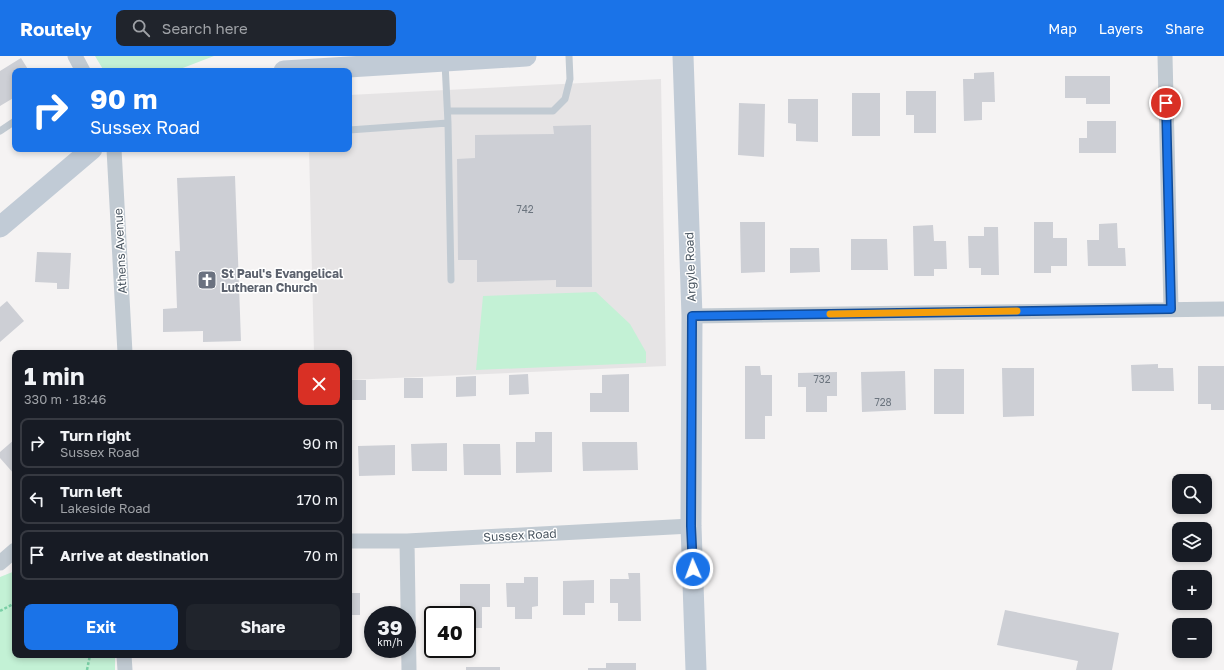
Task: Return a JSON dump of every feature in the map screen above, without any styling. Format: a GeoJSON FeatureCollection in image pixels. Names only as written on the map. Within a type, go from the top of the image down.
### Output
{"type":"FeatureCollection","features":[{"type":"Feature","properties":{"kind":"street"},"geometry":{"type":"LineString","coordinates":[[75,56],[81,68]]}},
{"type":"Feature","properties":{"kind":"street"},"geometry":{"type":"LineString","coordinates":[[332,68],[526,56]]}},
{"type":"Feature","properties":{"kind":"street","name":"Argyle Road"},"geometry":{"type":"LineString","coordinates":[[683,56],[692,316],[691,526],[696,670]]}},
{"type":"Feature","properties":{"kind":"street"},"geometry":{"type":"LineString","coordinates":[[1165,56],[1171,309]]}},
{"type":"Feature","properties":{"kind":"street"},"geometry":{"type":"LineString","coordinates":[[0,227],[88,152]]}},
{"type":"Feature","properties":{"kind":"street","name":"Athens Avenue"},"geometry":{"type":"LineString","coordinates":[[114,152],[125,350]]}},
{"type":"Feature","properties":{"kind":"street"},"geometry":{"type":"LineString","coordinates":[[692,316],[1224,309]]}},
{"type":"Feature","properties":{"kind":"street","name":"Sussex Road"},"geometry":{"type":"LineString","coordinates":[[352,541],[407,541],[691,526]]}},
{"type":"Feature","properties":{"kind":"street"},"geometry":{"type":"LineString","coordinates":[[407,541],[409,670]]}},
{"type":"Feature","properties":{"kind":"street"},"geometry":{"type":"LineString","coordinates":[[0,563],[12,553]]}},
{"type":"Feature","properties":{"kind":"street"},"geometry":{"type":"LineString","coordinates":[[124,658],[125,670]]}},
{"type":"Feature","properties":{"kind":"lane"},"geometry":{"type":"LineString","coordinates":[[448,111],[553,111],[566,98],[570,79],[569,56]]}},
{"type":"Feature","properties":{"kind":"lane"},"geometry":{"type":"LineString","coordinates":[[445,61],[448,111],[451,280]]}},
{"type":"Feature","properties":{"kind":"lane"},"geometry":{"type":"LineString","coordinates":[[0,131],[12,123]]}},
{"type":"Feature","properties":{"kind":"lane"},"geometry":{"type":"LineString","coordinates":[[352,130],[448,124]]}},
{"type":"Feature","properties":{"kind":"path"},"geometry":{"type":"LineString","coordinates":[[0,611],[12,604]]}},
{"type":"Feature","properties":{"kind":"path"},"geometry":{"type":"LineString","coordinates":[[87,670],[89,658]]}},
{"type":"Feature","properties":{"kind":"shaded area"},"geometry":{"type":"Polygon","coordinates":[[[661,79],[666,366],[352,380],[352,350],[314,350],[309,152],[352,152],[352,95],[661,79]]]}},
{"type":"Feature","properties":{"kind":"green space"},"geometry":{"type":"Polygon","coordinates":[[[95,56],[214,56],[183,68],[102,68],[95,56]]]}},
{"type":"Feature","properties":{"kind":"green space"},"geometry":{"type":"Polygon","coordinates":[[[596,292],[630,324],[646,352],[646,363],[476,370],[483,296],[596,292]]]}},
{"type":"Feature","properties":{"kind":"green space"},"geometry":{"type":"Polygon","coordinates":[[[12,572],[12,658],[115,658],[115,670],[0,670],[0,577],[12,572]]]}},
{"type":"Feature","properties":{"kind":"building"},"geometry":{"type":"Polygon","coordinates":[[[21,58],[27,68],[12,68],[12,99],[0,106],[0,71],[21,58]]]}},
{"type":"Feature","properties":{"kind":"building"},"geometry":{"type":"Polygon","coordinates":[[[994,72],[995,102],[982,102],[982,120],[964,121],[963,79],[974,79],[974,73],[994,72]]]}},
{"type":"Feature","properties":{"kind":"building"},"geometry":{"type":"Polygon","coordinates":[[[1065,76],[1110,76],[1110,104],[1086,104],[1086,98],[1065,98],[1065,76]]]}},
{"type":"Feature","properties":{"kind":"building"},"geometry":{"type":"Polygon","coordinates":[[[906,91],[936,91],[936,133],[914,133],[914,115],[906,115],[906,91]]]}},
{"type":"Feature","properties":{"kind":"building"},"geometry":{"type":"Polygon","coordinates":[[[852,93],[880,93],[880,136],[852,136],[852,93]]]}},
{"type":"Feature","properties":{"kind":"building"},"geometry":{"type":"Polygon","coordinates":[[[788,99],[818,99],[818,142],[796,141],[796,124],[788,123],[788,99]]]}},
{"type":"Feature","properties":{"kind":"building"},"geometry":{"type":"Polygon","coordinates":[[[739,103],[765,104],[764,157],[738,155],[739,103]]]}},
{"type":"Feature","properties":{"kind":"building"},"geometry":{"type":"Polygon","coordinates":[[[1087,121],[1116,121],[1116,153],[1079,153],[1079,138],[1087,138],[1087,121]]]}},
{"type":"Feature","properties":{"kind":"building"},"geometry":{"type":"Polygon","coordinates":[[[591,125],[592,287],[556,287],[556,280],[477,282],[477,260],[458,260],[457,159],[475,158],[475,135],[554,134],[553,126],[591,125]]]}},
{"type":"Feature","properties":{"kind":"building","name":"St Paul's Evangelical Lutheran Church"},"geometry":{"type":"Polygon","coordinates":[[[235,176],[241,341],[203,342],[203,331],[163,332],[163,309],[177,308],[175,251],[180,251],[177,178],[235,176]]]}},
{"type":"Feature","properties":{"kind":"building"},"geometry":{"type":"Polygon","coordinates":[[[740,222],[765,222],[765,272],[741,273],[740,222]]]}},
{"type":"Feature","properties":{"kind":"building"},"geometry":{"type":"Polygon","coordinates":[[[1034,222],[1053,222],[1053,238],[1067,238],[1067,266],[1051,266],[1051,273],[1034,273],[1034,222]]]}},
{"type":"Feature","properties":{"kind":"building"},"geometry":{"type":"Polygon","coordinates":[[[1117,223],[1118,248],[1125,248],[1126,266],[1088,266],[1087,240],[1099,240],[1099,224],[1117,223]]]}},
{"type":"Feature","properties":{"kind":"building"},"geometry":{"type":"Polygon","coordinates":[[[933,225],[934,241],[946,241],[947,269],[934,269],[934,276],[914,276],[913,226],[933,225]]]}},
{"type":"Feature","properties":{"kind":"building"},"geometry":{"type":"Polygon","coordinates":[[[984,227],[998,227],[999,275],[981,275],[981,268],[969,268],[968,236],[984,236],[984,227]]]}},
{"type":"Feature","properties":{"kind":"building"},"geometry":{"type":"Polygon","coordinates":[[[851,239],[887,239],[888,270],[851,270],[851,239]]]}},
{"type":"Feature","properties":{"kind":"building"},"geometry":{"type":"Polygon","coordinates":[[[790,248],[819,248],[820,272],[790,273],[790,248]]]}},
{"type":"Feature","properties":{"kind":"building"},"geometry":{"type":"Polygon","coordinates":[[[37,252],[71,253],[69,289],[57,289],[57,283],[35,282],[37,252]]]}},
{"type":"Feature","properties":{"kind":"building"},"geometry":{"type":"Polygon","coordinates":[[[7,301],[24,321],[0,342],[0,307],[7,301]]]}},
{"type":"Feature","properties":{"kind":"building"},"geometry":{"type":"Polygon","coordinates":[[[1158,364],[1158,368],[1173,368],[1174,391],[1132,391],[1131,365],[1158,364]]]}},
{"type":"Feature","properties":{"kind":"building"},"geometry":{"type":"Polygon","coordinates":[[[745,366],[760,366],[761,375],[772,375],[772,416],[765,416],[765,439],[745,439],[745,366]]]}},
{"type":"Feature","properties":{"kind":"building"},"geometry":{"type":"Polygon","coordinates":[[[1198,366],[1224,366],[1224,410],[1211,410],[1211,404],[1198,404],[1198,366]]]}},
{"type":"Feature","properties":{"kind":"building"},"geometry":{"type":"Polygon","coordinates":[[[1002,368],[1034,368],[1034,416],[1003,417],[1002,368]]]}},
{"type":"Feature","properties":{"kind":"building"},"geometry":{"type":"Polygon","coordinates":[[[934,369],[964,369],[964,414],[934,414],[934,369]]]}},
{"type":"Feature","properties":{"kind":"building"},"geometry":{"type":"Polygon","coordinates":[[[905,371],[906,410],[862,412],[861,372],[905,371]]]}},
{"type":"Feature","properties":{"kind":"building"},"geometry":{"type":"Polygon","coordinates":[[[837,372],[837,396],[827,396],[827,412],[806,412],[806,387],[798,387],[798,373],[837,372]]]}},
{"type":"Feature","properties":{"kind":"building"},"geometry":{"type":"Polygon","coordinates":[[[528,374],[529,394],[509,395],[509,375],[528,374]]]}},
{"type":"Feature","properties":{"kind":"building"},"geometry":{"type":"Polygon","coordinates":[[[629,374],[629,412],[590,412],[590,393],[602,393],[602,375],[629,374]]]}},
{"type":"Feature","properties":{"kind":"building"},"geometry":{"type":"Polygon","coordinates":[[[476,376],[476,396],[456,397],[456,377],[476,376]]]}},
{"type":"Feature","properties":{"kind":"building"},"geometry":{"type":"Polygon","coordinates":[[[404,378],[423,378],[423,398],[404,398],[404,378]]]}},
{"type":"Feature","properties":{"kind":"building"},"geometry":{"type":"Polygon","coordinates":[[[352,380],[366,380],[366,400],[352,400],[352,380]]]}},
{"type":"Feature","properties":{"kind":"building"},"geometry":{"type":"Polygon","coordinates":[[[535,432],[552,432],[552,472],[516,473],[516,442],[535,442],[535,432]]]}},
{"type":"Feature","properties":{"kind":"building"},"geometry":{"type":"Polygon","coordinates":[[[12,442],[12,472],[0,458],[0,452],[12,442]]]}},
{"type":"Feature","properties":{"kind":"building"},"geometry":{"type":"Polygon","coordinates":[[[582,442],[637,442],[638,470],[583,471],[582,442]]]}},
{"type":"Feature","properties":{"kind":"building"},"geometry":{"type":"Polygon","coordinates":[[[447,443],[447,471],[412,471],[411,444],[447,443]]]}},
{"type":"Feature","properties":{"kind":"building"},"geometry":{"type":"Polygon","coordinates":[[[463,444],[500,444],[501,475],[464,475],[463,444]]]}},
{"type":"Feature","properties":{"kind":"building"},"geometry":{"type":"Polygon","coordinates":[[[395,445],[395,475],[359,476],[358,446],[395,445]]]}},
{"type":"Feature","properties":{"kind":"building"},"geometry":{"type":"Polygon","coordinates":[[[628,573],[640,573],[641,621],[618,621],[618,603],[610,603],[610,579],[629,579],[628,573]]]}},
{"type":"Feature","properties":{"kind":"building"},"geometry":{"type":"Polygon","coordinates":[[[524,577],[538,577],[538,606],[532,607],[532,619],[515,619],[515,607],[507,607],[506,583],[524,583],[524,577]]]}},
{"type":"Feature","properties":{"kind":"building"},"geometry":{"type":"Polygon","coordinates":[[[594,580],[594,603],[585,603],[585,615],[563,615],[563,581],[594,580]]]}},
{"type":"Feature","properties":{"kind":"building"},"geometry":{"type":"Polygon","coordinates":[[[460,584],[490,584],[490,607],[482,607],[482,628],[476,628],[476,606],[460,606],[460,584]]]}},
{"type":"Feature","properties":{"kind":"building"},"geometry":{"type":"Polygon","coordinates":[[[352,593],[360,593],[360,615],[352,615],[352,593]]]}},
{"type":"Feature","properties":{"kind":"building"},"geometry":{"type":"Polygon","coordinates":[[[1005,610],[1119,633],[1112,670],[1076,670],[1078,661],[997,645],[1005,610]]]}},
{"type":"Feature","properties":{"kind":"building"},"geometry":{"type":"Polygon","coordinates":[[[606,663],[636,663],[636,670],[588,670],[588,668],[606,668],[606,663]]]}},
{"type":"Feature","properties":{"kind":"building"},"geometry":{"type":"Polygon","coordinates":[[[466,667],[500,667],[500,670],[466,670],[466,667]]]}},
{"type":"Feature","properties":{"kind":"slow traffic"},"geometry":{"type":"LineString","coordinates":[[830,314],[1017,311]]}},
{"type":"Feature","properties":{"kind":"place","name":"St Paul's Evangelical Lutheran Church"},"geometry":{"type":"Point","coordinates":[207,280]}},
{"type":"Feature","properties":{"kind":"route"},"geometry":{"type":"LineString","coordinates":[[693,569],[691,526],[692,316],[1171,309],[1166,103]]}}]}
